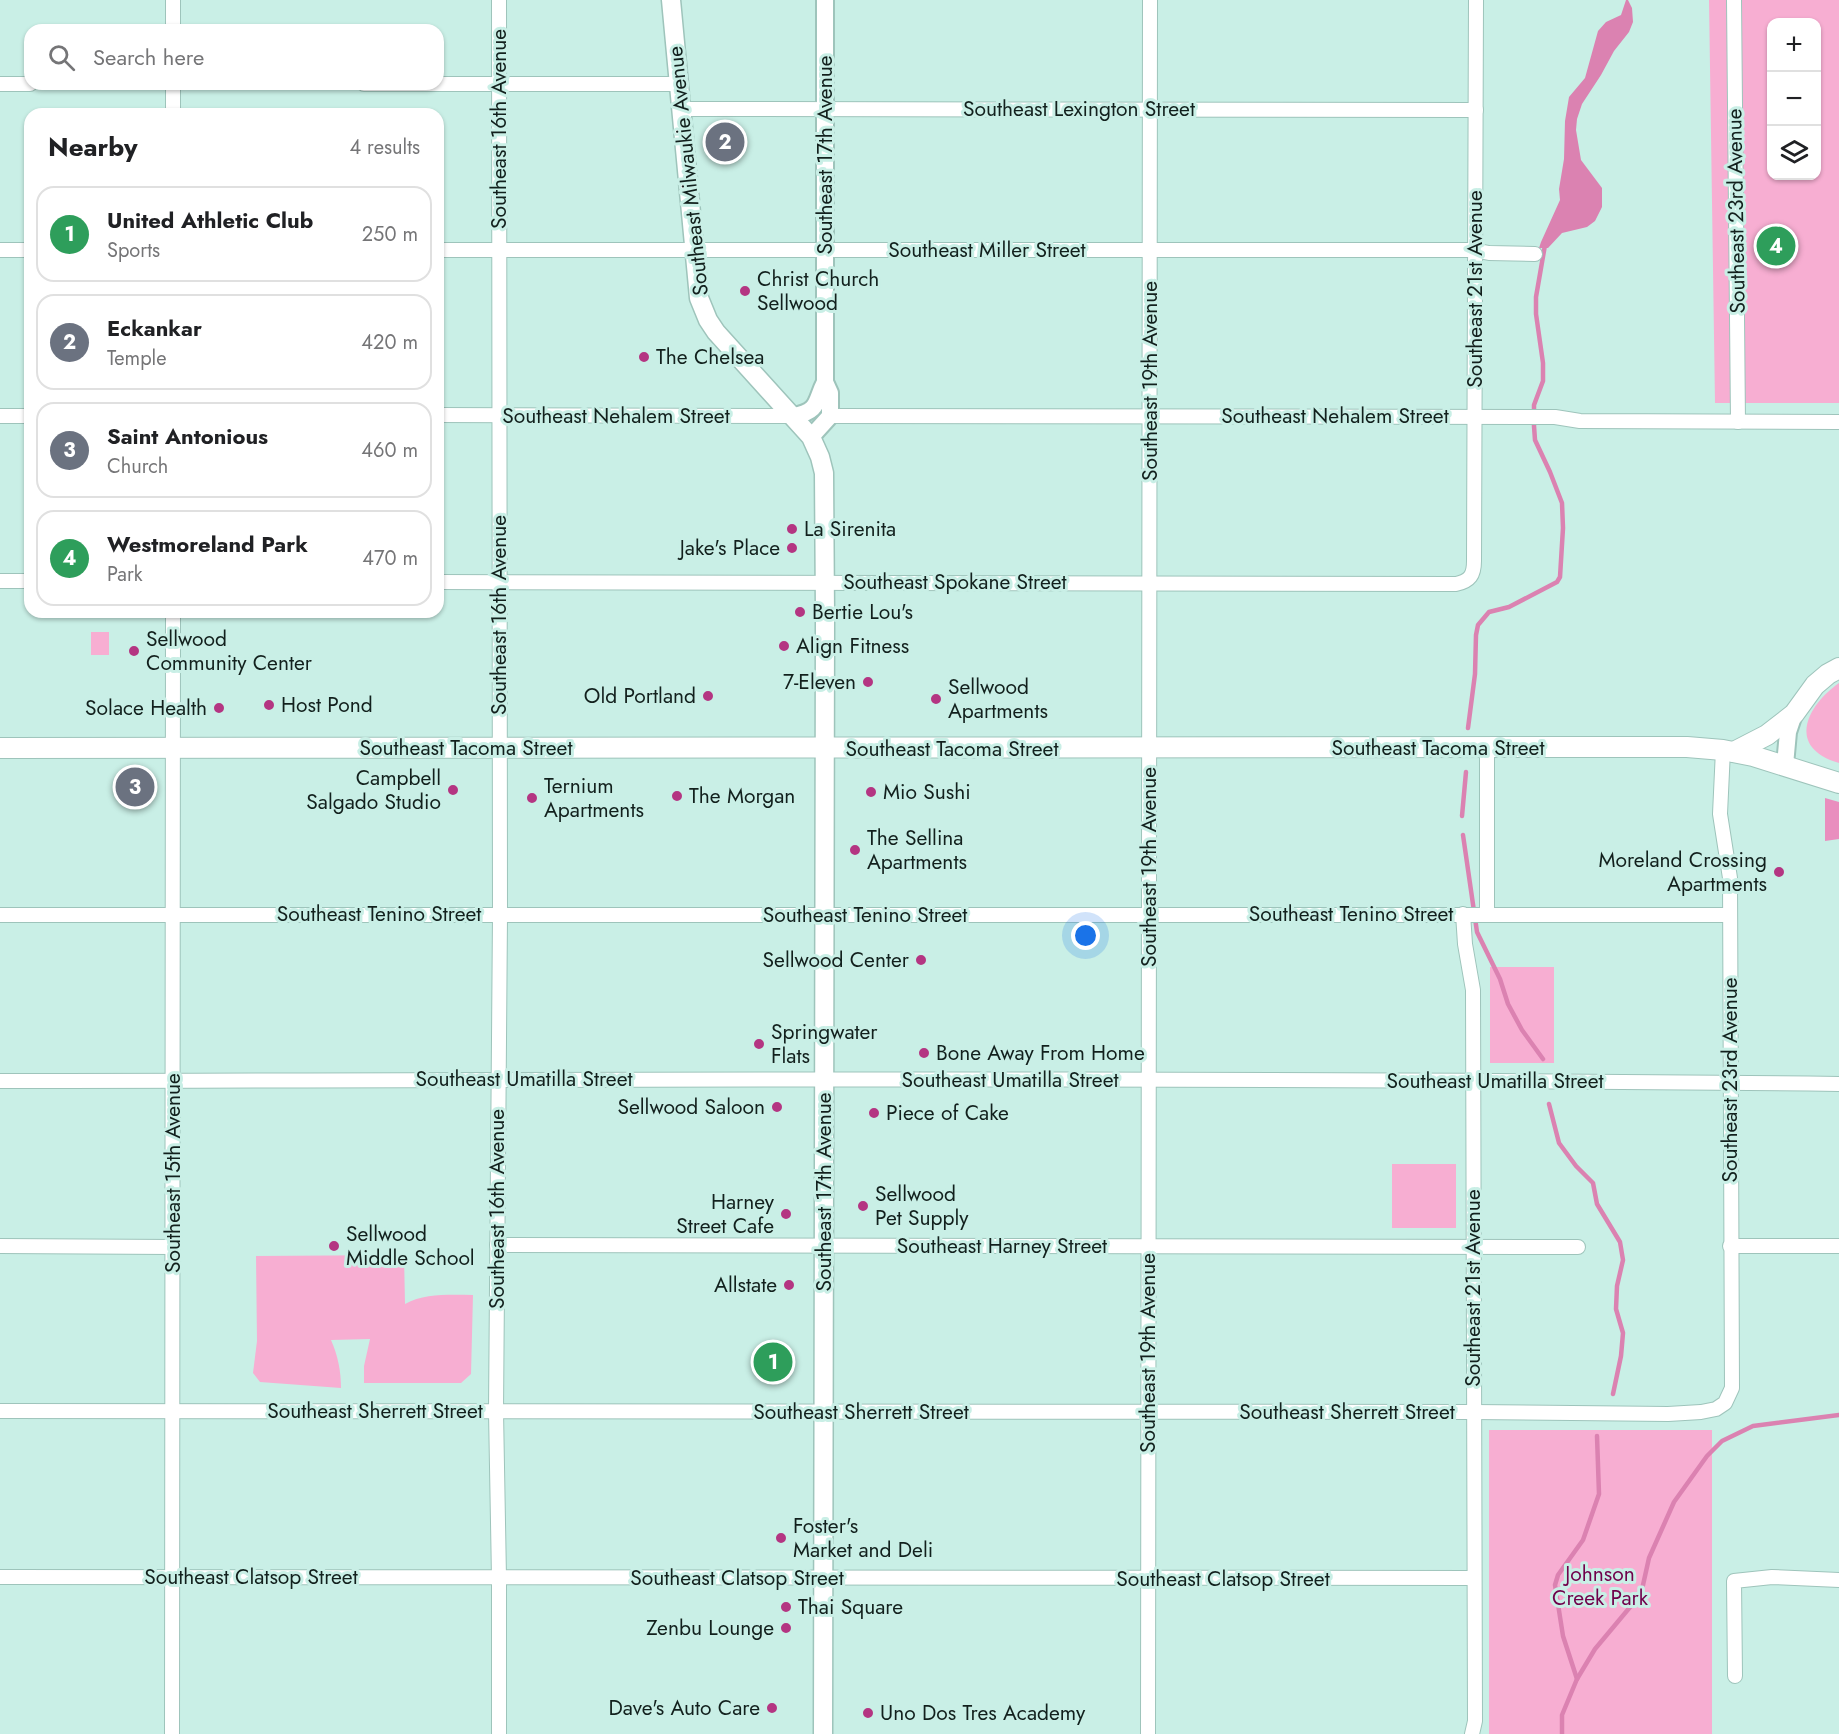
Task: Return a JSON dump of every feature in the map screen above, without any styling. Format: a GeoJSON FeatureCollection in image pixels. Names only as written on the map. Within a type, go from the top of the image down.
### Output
{"type":"FeatureCollection","features":[{"type":"Feature","properties":{"kind":"main road","name":"Southeast Milwaukie Avenue"},"geometry":{"type":"LineString","coordinates":[[671,0],[699,298],[716,332],[794,416]]}},
{"type":"Feature","properties":{"kind":"main road","name":"Southeast 17th Avenue"},"geometry":{"type":"LineString","coordinates":[[794,416],[811,437],[824,473],[823,1734]]}},
{"type":"Feature","properties":{"kind":"main road"},"geometry":{"type":"LineString","coordinates":[[1728,751],[1764,738],[1794,714],[1815,685],[1839,668]]}},
{"type":"Feature","properties":{"kind":"main road","name":"Southeast Tacoma Street"},"geometry":{"type":"LineString","coordinates":[[0,748],[1687,747],[1728,751],[1785,765]]}},
{"type":"Feature","properties":{"kind":"main road"},"geometry":{"type":"LineString","coordinates":[[1785,765],[1839,783]]}},
{"type":"Feature","properties":{"kind":"street"},"geometry":{"type":"LineString","coordinates":[[173,0],[173,24]]}},
{"type":"Feature","properties":{"kind":"street","name":"Southeast 16th Avenue"},"geometry":{"type":"LineString","coordinates":[[499,0],[500,915],[496,1411],[499,1734]]}},
{"type":"Feature","properties":{"kind":"street","name":"Southeast 17th Avenue"},"geometry":{"type":"LineString","coordinates":[[794,416],[816,407],[825,382],[825,0]]}},
{"type":"Feature","properties":{"kind":"street","name":"Southeast 19th Avenue"},"geometry":{"type":"LineString","coordinates":[[1148,1734],[1150,0]]}},
{"type":"Feature","properties":{"kind":"street","name":"Southeast 21st Avenue"},"geometry":{"type":"LineString","coordinates":[[1470,578],[1474,570],[1476,0]]}},
{"type":"Feature","properties":{"kind":"street","name":"Southeast 23rd Avenue"},"geometry":{"type":"LineString","coordinates":[[1734,0],[1738,422]]}},
{"type":"Feature","properties":{"kind":"street"},"geometry":{"type":"LineString","coordinates":[[0,84],[24,84]]}},
{"type":"Feature","properties":{"kind":"street"},"geometry":{"type":"LineString","coordinates":[[444,85],[679,84]]}},
{"type":"Feature","properties":{"kind":"street"},"geometry":{"type":"LineString","coordinates":[[173,90],[173,108]]}},
{"type":"Feature","properties":{"kind":"street","name":"Southeast Lexington Street"},"geometry":{"type":"LineString","coordinates":[[681,110],[825,108],[1476,110]]}},
{"type":"Feature","properties":{"kind":"street"},"geometry":{"type":"LineString","coordinates":[[0,250],[24,250]]}},
{"type":"Feature","properties":{"kind":"street","name":"Southeast Miller Street"},"geometry":{"type":"LineString","coordinates":[[444,250],[1474,250],[1489,253],[1535,254]]}},
{"type":"Feature","properties":{"kind":"street","name":"Southeast 17th Avenue"},"geometry":{"type":"LineString","coordinates":[[825,382],[830,393],[830,416]]}},
{"type":"Feature","properties":{"kind":"street","name":"Southeast Nehalem Street"},"geometry":{"type":"LineString","coordinates":[[444,415],[794,416]]}},
{"type":"Feature","properties":{"kind":"street"},"geometry":{"type":"LineString","coordinates":[[0,416],[24,416]]}},
{"type":"Feature","properties":{"kind":"street"},"geometry":{"type":"LineString","coordinates":[[811,437],[830,416]]}},
{"type":"Feature","properties":{"kind":"street","name":"Southeast Nehalem Street"},"geometry":{"type":"LineString","coordinates":[[830,416],[1555,417],[1580,421],[1839,422]]}},
{"type":"Feature","properties":{"kind":"street","name":"Southeast Spokane Street"},"geometry":{"type":"LineString","coordinates":[[444,582],[1456,584],[1470,578]]}},
{"type":"Feature","properties":{"kind":"street"},"geometry":{"type":"LineString","coordinates":[[0,581],[24,581]]}},
{"type":"Feature","properties":{"kind":"street","name":"Southeast 15th Avenue"},"geometry":{"type":"LineString","coordinates":[[172,1734],[173,618]]}},
{"type":"Feature","properties":{"kind":"street"},"geometry":{"type":"LineString","coordinates":[[1785,765],[1788,732],[1794,714]]}},
{"type":"Feature","properties":{"kind":"street"},"geometry":{"type":"LineString","coordinates":[[1483,915],[1487,748]]}},
{"type":"Feature","properties":{"kind":"street","name":"Southeast 23rd Avenue"},"geometry":{"type":"LineString","coordinates":[[1720,1407],[1728,1399],[1732,1388],[1730,878],[1720,814],[1728,751]]}},
{"type":"Feature","properties":{"kind":"street","name":"Southeast 21st Avenue"},"geometry":{"type":"LineString","coordinates":[[1463,914],[1465,944],[1473,990],[1474,1080],[1475,1721],[1472,1734]]}},
{"type":"Feature","properties":{"kind":"street","name":"Southeast Tenino Street"},"geometry":{"type":"LineString","coordinates":[[0,915],[1730,915]]}},
{"type":"Feature","properties":{"kind":"street","name":"Southeast Umatilla Street"},"geometry":{"type":"LineString","coordinates":[[0,1081],[1474,1080],[1839,1084]]}},
{"type":"Feature","properties":{"kind":"street","name":"Southeast Harney Street"},"geometry":{"type":"LineString","coordinates":[[497,1245],[1578,1247]]}},
{"type":"Feature","properties":{"kind":"street"},"geometry":{"type":"LineString","coordinates":[[0,1246],[173,1247]]}},
{"type":"Feature","properties":{"kind":"street"},"geometry":{"type":"LineString","coordinates":[[1730,1246],[1839,1246]]}},
{"type":"Feature","properties":{"kind":"street","name":"Southeast Sherrett Street"},"geometry":{"type":"LineString","coordinates":[[0,1411],[1627,1413],[1701,1412],[1720,1407]]}},
{"type":"Feature","properties":{"kind":"street"},"geometry":{"type":"LineString","coordinates":[[1735,1676],[1734,1581],[1772,1576],[1839,1580]]}},
{"type":"Feature","properties":{"kind":"street","name":"Southeast Clatsop Street"},"geometry":{"type":"LineString","coordinates":[[0,1577],[1473,1578]]}},
{"type":"Feature","properties":{"kind":"green space"},"geometry":{"type":"Polygon","coordinates":[[[1709,0],[1839,0],[1839,403],[1715,403],[1709,0]]]}},
{"type":"Feature","properties":{"kind":"green space"},"geometry":{"type":"Polygon","coordinates":[[[91,632],[109,632],[109,655],[91,655],[91,632]]]}},
{"type":"Feature","properties":{"kind":"green space"},"geometry":{"type":"Polygon","coordinates":[[[1839,683],[1839,763],[1812,748],[1807,737],[1807,726],[1810,715],[1817,704],[1839,683]]]}},
{"type":"Feature","properties":{"kind":"green space"},"geometry":{"type":"Polygon","coordinates":[[[1490,967],[1554,967],[1554,1063],[1490,1063],[1490,967]]]}},
{"type":"Feature","properties":{"kind":"green space"},"geometry":{"type":"Polygon","coordinates":[[[1392,1164],[1456,1164],[1456,1228],[1392,1228],[1392,1164]]]}},
{"type":"Feature","properties":{"kind":"green space"},"geometry":{"type":"Polygon","coordinates":[[[404,1255],[405,1304],[429,1296],[473,1295],[471,1374],[461,1383],[364,1383],[364,1366],[370,1339],[331,1340],[339,1364],[341,1388],[260,1382],[253,1373],[257,1341],[256,1256],[404,1255]]]}},
{"type":"Feature","properties":{"kind":"green space","name":"Johnson Creek Park"},"geometry":{"type":"Polygon","coordinates":[[[1489,1430],[1712,1430],[1712,1734],[1489,1734],[1489,1430]]]}},
{"type":"Feature","properties":{"kind":"shaded area"},"geometry":{"type":"Polygon","coordinates":[[[1626,0],[1632,8],[1633,22],[1629,32],[1614,51],[1582,104],[1577,119],[1576,130],[1581,160],[1602,188],[1602,207],[1595,221],[1587,227],[1562,233],[1548,248],[1539,248],[1560,200],[1559,189],[1569,97],[1585,78],[1598,31],[1606,22],[1621,15],[1626,0]]]}},
{"type":"Feature","properties":{"kind":"shaded area"},"geometry":{"type":"Polygon","coordinates":[[[1825,798],[1839,802],[1839,839],[1825,841],[1825,798]]]}},
{"type":"Feature","properties":{"kind":"waterway"},"geometry":{"type":"LineString","coordinates":[[1468,728],[1478,625],[1489,612],[1509,607],[1557,582],[1560,577],[1562,503],[1535,440],[1534,426],[1534,405],[1543,381],[1536,297],[1545,245]]}},
{"type":"Feature","properties":{"kind":"waterway"},"geometry":{"type":"LineString","coordinates":[[1462,816],[1466,772]]}},
{"type":"Feature","properties":{"kind":"waterway"},"geometry":{"type":"LineString","coordinates":[[1463,835],[1477,932],[1500,979],[1508,1004],[1522,1030],[1543,1059]]}},
{"type":"Feature","properties":{"kind":"waterway"},"geometry":{"type":"LineString","coordinates":[[1549,1104],[1559,1143],[1576,1166],[1593,1183],[1597,1204],[1620,1242],[1623,1260],[1617,1286],[1616,1309],[1623,1333],[1613,1394]]}},
{"type":"Feature","properties":{"kind":"waterway"},"geometry":{"type":"LineString","coordinates":[[1562,1734],[1562,1715],[1577,1679],[1595,1649],[1641,1594],[1649,1558],[1674,1502],[1707,1456],[1722,1441],[1753,1426],[1839,1415]]}},
{"type":"Feature","properties":{"kind":"waterway"},"geometry":{"type":"LineString","coordinates":[[1577,1679],[1563,1636],[1555,1585],[1558,1575],[1583,1540],[1599,1494],[1597,1436]]}},
{"type":"Feature","properties":{"kind":"place","name":"Eckankar"},"geometry":{"type":"Point","coordinates":[725,142]}},
{"type":"Feature","properties":{"kind":"place","name":"Westmoreland Park"},"geometry":{"type":"Point","coordinates":[1776,246]}},
{"type":"Feature","properties":{"kind":"place","name":"Christ Church Sellwood"},"geometry":{"type":"Point","coordinates":[745,291]}},
{"type":"Feature","properties":{"kind":"place","name":"The Chelsea"},"geometry":{"type":"Point","coordinates":[644,357]}},
{"type":"Feature","properties":{"kind":"place","name":"La Sirenita"},"geometry":{"type":"Point","coordinates":[792,529]}},
{"type":"Feature","properties":{"kind":"place","name":"Jake's Place"},"geometry":{"type":"Point","coordinates":[792,548]}},
{"type":"Feature","properties":{"kind":"place","name":"Bertie Lou's"},"geometry":{"type":"Point","coordinates":[800,612]}},
{"type":"Feature","properties":{"kind":"place","name":"Align Fitness"},"geometry":{"type":"Point","coordinates":[784,646]}},
{"type":"Feature","properties":{"kind":"place","name":"Sellwood Community Center"},"geometry":{"type":"Point","coordinates":[134,651]}},
{"type":"Feature","properties":{"kind":"place","name":"7-Eleven"},"geometry":{"type":"Point","coordinates":[868,682]}},
{"type":"Feature","properties":{"kind":"place","name":"Old Portland"},"geometry":{"type":"Point","coordinates":[708,696]}},
{"type":"Feature","properties":{"kind":"place","name":"Sellwood Apartments"},"geometry":{"type":"Point","coordinates":[936,699]}},
{"type":"Feature","properties":{"kind":"place","name":"Host Pond"},"geometry":{"type":"Point","coordinates":[269,705]}},
{"type":"Feature","properties":{"kind":"place","name":"Solace Health"},"geometry":{"type":"Point","coordinates":[219,708]}},
{"type":"Feature","properties":{"kind":"place","name":"Saint Antonious"},"geometry":{"type":"Point","coordinates":[135,787]}},
{"type":"Feature","properties":{"kind":"place","name":"Campbell Salgado Studio"},"geometry":{"type":"Point","coordinates":[453,790]}},
{"type":"Feature","properties":{"kind":"place","name":"Mio Sushi"},"geometry":{"type":"Point","coordinates":[871,792]}},
{"type":"Feature","properties":{"kind":"place","name":"The Morgan"},"geometry":{"type":"Point","coordinates":[677,796]}},
{"type":"Feature","properties":{"kind":"place","name":"Ternium Apartments"},"geometry":{"type":"Point","coordinates":[532,798]}},
{"type":"Feature","properties":{"kind":"place","name":"The Sellina Apartments"},"geometry":{"type":"Point","coordinates":[855,850]}},
{"type":"Feature","properties":{"kind":"place","name":"Moreland Crossing Apartments"},"geometry":{"type":"Point","coordinates":[1779,872]}},
{"type":"Feature","properties":{"kind":"place","name":"Sellwood Center"},"geometry":{"type":"Point","coordinates":[921,960]}},
{"type":"Feature","properties":{"kind":"place","name":"Springwater Flats"},"geometry":{"type":"Point","coordinates":[759,1044]}},
{"type":"Feature","properties":{"kind":"place","name":"Bone Away From Home"},"geometry":{"type":"Point","coordinates":[924,1053]}},
{"type":"Feature","properties":{"kind":"place","name":"Sellwood Saloon"},"geometry":{"type":"Point","coordinates":[777,1107]}},
{"type":"Feature","properties":{"kind":"place","name":"Piece of Cake"},"geometry":{"type":"Point","coordinates":[874,1113]}},
{"type":"Feature","properties":{"kind":"place","name":"Sellwood Pet Supply"},"geometry":{"type":"Point","coordinates":[863,1206]}},
{"type":"Feature","properties":{"kind":"place","name":"Harney Street Cafe"},"geometry":{"type":"Point","coordinates":[786,1214]}},
{"type":"Feature","properties":{"kind":"place","name":"Sellwood Middle School"},"geometry":{"type":"Point","coordinates":[334,1246]}},
{"type":"Feature","properties":{"kind":"place","name":"Allstate"},"geometry":{"type":"Point","coordinates":[789,1285]}},
{"type":"Feature","properties":{"kind":"place","name":"United Athletic Club"},"geometry":{"type":"Point","coordinates":[773,1362]}},
{"type":"Feature","properties":{"kind":"place","name":"Foster's Market and Deli"},"geometry":{"type":"Point","coordinates":[781,1538]}},
{"type":"Feature","properties":{"kind":"place","name":"Thai Square"},"geometry":{"type":"Point","coordinates":[786,1607]}},
{"type":"Feature","properties":{"kind":"place","name":"Zenbu Lounge"},"geometry":{"type":"Point","coordinates":[786,1628]}},
{"type":"Feature","properties":{"kind":"place","name":"Dave's Auto Care"},"geometry":{"type":"Point","coordinates":[772,1708]}},
{"type":"Feature","properties":{"kind":"place","name":"Uno Dos Tres Academy"},"geometry":{"type":"Point","coordinates":[868,1713]}}]}
